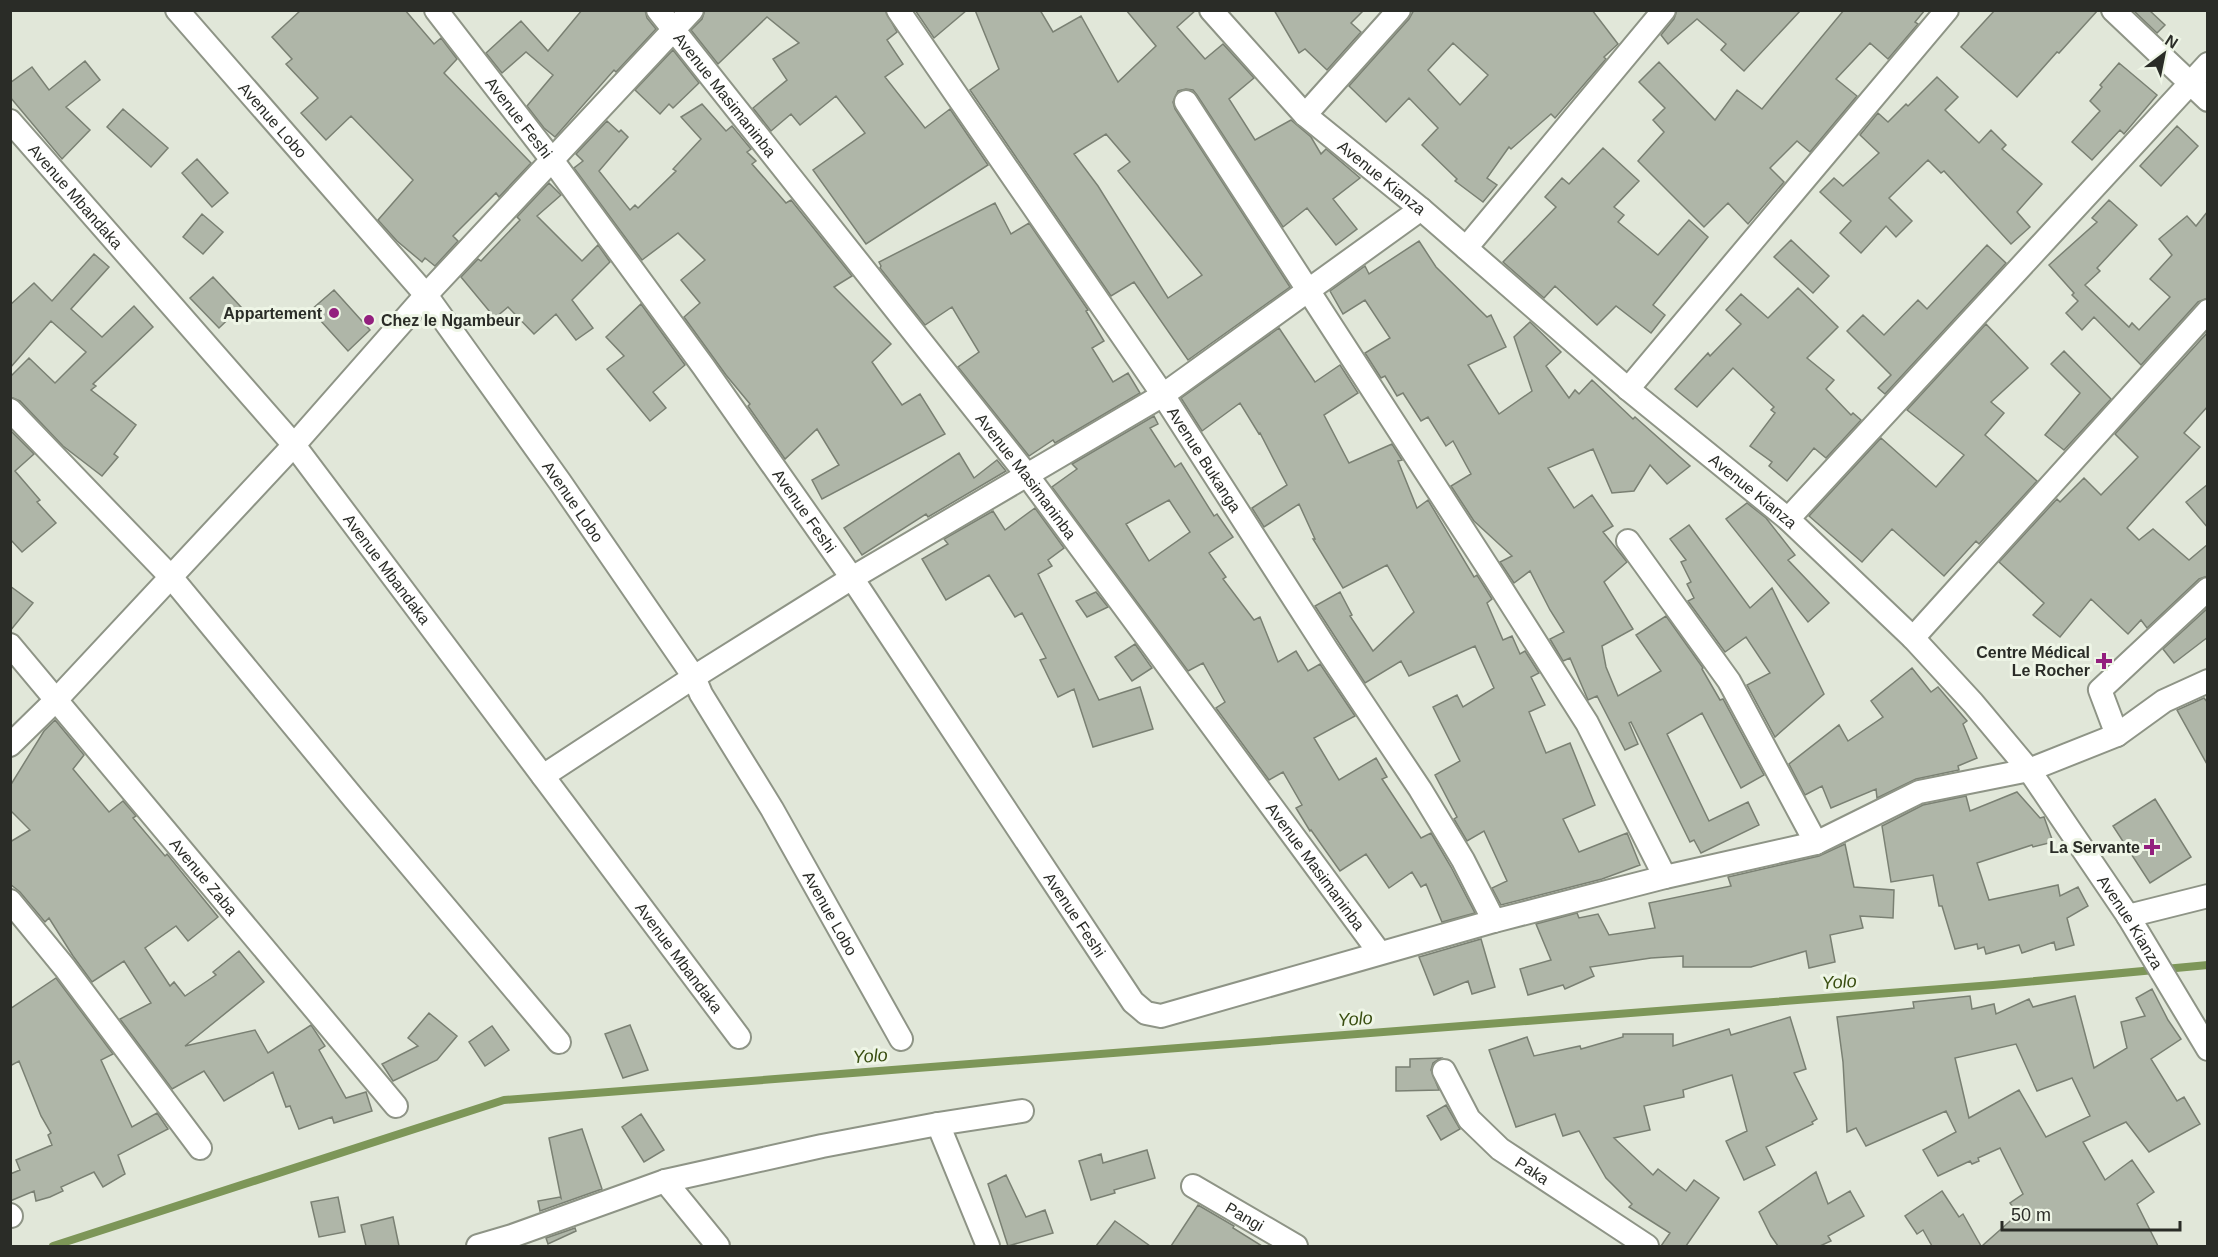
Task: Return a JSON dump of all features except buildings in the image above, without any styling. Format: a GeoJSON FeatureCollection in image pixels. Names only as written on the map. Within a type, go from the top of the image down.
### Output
{"type":"FeatureCollection","features":[{"type":"Feature","properties":{"kind":"street","name":"Avenue Lobo"},"geometry":{"type":"LineString","coordinates":[[177,10],[426,295],[560,482],[694,677],[701,694],[772,809],[901,1039]]}},
{"type":"Feature","properties":{"kind":"street","name":"Avenue Feshi"},"geometry":{"type":"LineString","coordinates":[[436,10],[552,160],[703,366],[852,578],[1133,1002],[1146,1013],[1161,1016],[1379,952]]}},
{"type":"Feature","properties":{"kind":"street","name":"Avenue Masimaninba"},"geometry":{"type":"LineString","coordinates":[[658,10],[1027,475],[1379,952]]}},
{"type":"Feature","properties":{"kind":"street"},"geometry":{"type":"LineString","coordinates":[[10,745],[57,699],[294,445],[426,295],[692,10]]}},
{"type":"Feature","properties":{"kind":"street","name":"Avenue Bukanga"},"geometry":{"type":"LineString","coordinates":[[898,10],[1163,395],[1327,650],[1420,789],[1463,860],[1494,921]]}},
{"type":"Feature","properties":{"kind":"street","name":"Avenue Kianza"},"geometry":{"type":"LineString","coordinates":[[1211,10],[1305,115],[1421,209],[1628,389],[1788,519],[1913,638],[1973,703],[2029,770],[2128,916],[2208,1049]]}},
{"type":"Feature","properties":{"kind":"street"},"geometry":{"type":"LineString","coordinates":[[1305,115],[1400,10]]}},
{"type":"Feature","properties":{"kind":"street"},"geometry":{"type":"LineString","coordinates":[[1466,248],[1664,10]]}},
{"type":"Feature","properties":{"kind":"street"},"geometry":{"type":"LineString","coordinates":[[1628,389],[1947,10]]}},
{"type":"Feature","properties":{"kind":"street"},"geometry":{"type":"LineString","coordinates":[[2113,10],[2208,100]]}},
{"type":"Feature","properties":{"kind":"street"},"geometry":{"type":"LineString","coordinates":[[1788,519],[2208,64]]}},
{"type":"Feature","properties":{"kind":"street"},"geometry":{"type":"LineString","coordinates":[[1186,102],[1587,723],[1665,877]]}},
{"type":"Feature","properties":{"kind":"street","name":"Avenue Mbandaka"},"geometry":{"type":"LineString","coordinates":[[10,121],[294,445],[739,1036]]}},
{"type":"Feature","properties":{"kind":"street"},"geometry":{"type":"LineString","coordinates":[[543,776],[694,677],[852,578],[1163,395],[1421,209]]}},
{"type":"Feature","properties":{"kind":"street"},"geometry":{"type":"LineString","coordinates":[[1913,638],[2208,311]]}},
{"type":"Feature","properties":{"kind":"street"},"geometry":{"type":"LineString","coordinates":[[10,410],[171,577],[559,1042]]}},
{"type":"Feature","properties":{"kind":"street"},"geometry":{"type":"LineString","coordinates":[[1628,541],[1729,681],[1816,843]]}},
{"type":"Feature","properties":{"kind":"street"},"geometry":{"type":"LineString","coordinates":[[2117,735],[2100,690],[2208,589]]}},
{"type":"Feature","properties":{"kind":"street","name":"Avenue Zaba"},"geometry":{"type":"LineString","coordinates":[[10,645],[396,1106]]}},
{"type":"Feature","properties":{"kind":"street"},"geometry":{"type":"LineString","coordinates":[[1379,952],[1665,877],[1816,843],[1919,792],[2029,770],[2117,735],[2164,700],[2208,681]]}},
{"type":"Feature","properties":{"kind":"street"},"geometry":{"type":"LineString","coordinates":[[2128,916],[2208,896]]}},
{"type":"Feature","properties":{"kind":"street"},"geometry":{"type":"LineString","coordinates":[[10,901],[65,968],[200,1148]]}},
{"type":"Feature","properties":{"kind":"street","name":"Paka"},"geometry":{"type":"LineString","coordinates":[[1443,1071],[1469,1119],[1500,1149],[1647,1246]]}},
{"type":"Feature","properties":{"kind":"street"},"geometry":{"type":"LineString","coordinates":[[477,1246],[516,1241],[665,1181],[822,1146],[1022,1111]]}},
{"type":"Feature","properties":{"kind":"street"},"geometry":{"type":"LineString","coordinates":[[938,1124],[988,1246]]}},
{"type":"Feature","properties":{"kind":"street"},"geometry":{"type":"LineString","coordinates":[[665,1181],[718,1246]]}},
{"type":"Feature","properties":{"kind":"street","name":"Pangi"},"geometry":{"type":"LineString","coordinates":[[1193,1186],[1296,1246]]}},
{"type":"Feature","properties":{"kind":"waterway","name":"Yolo"},"geometry":{"type":"LineString","coordinates":[[53,1246],[504,1100],[1993,985],[2208,965]]}},
{"type":"Feature","properties":{"kind":"place","name":"Appartement"},"geometry":{"type":"Point","coordinates":[334,313]}},
{"type":"Feature","properties":{"kind":"place","name":"Chez le Ngambeur"},"geometry":{"type":"Point","coordinates":[369,320]}},
{"type":"Feature","properties":{"kind":"place","name":"Centre Médical Le Rocher"},"geometry":{"type":"Point","coordinates":[2104,661]}},
{"type":"Feature","properties":{"kind":"place","name":"La Servante"},"geometry":{"type":"Point","coordinates":[2152,847]}}]}
